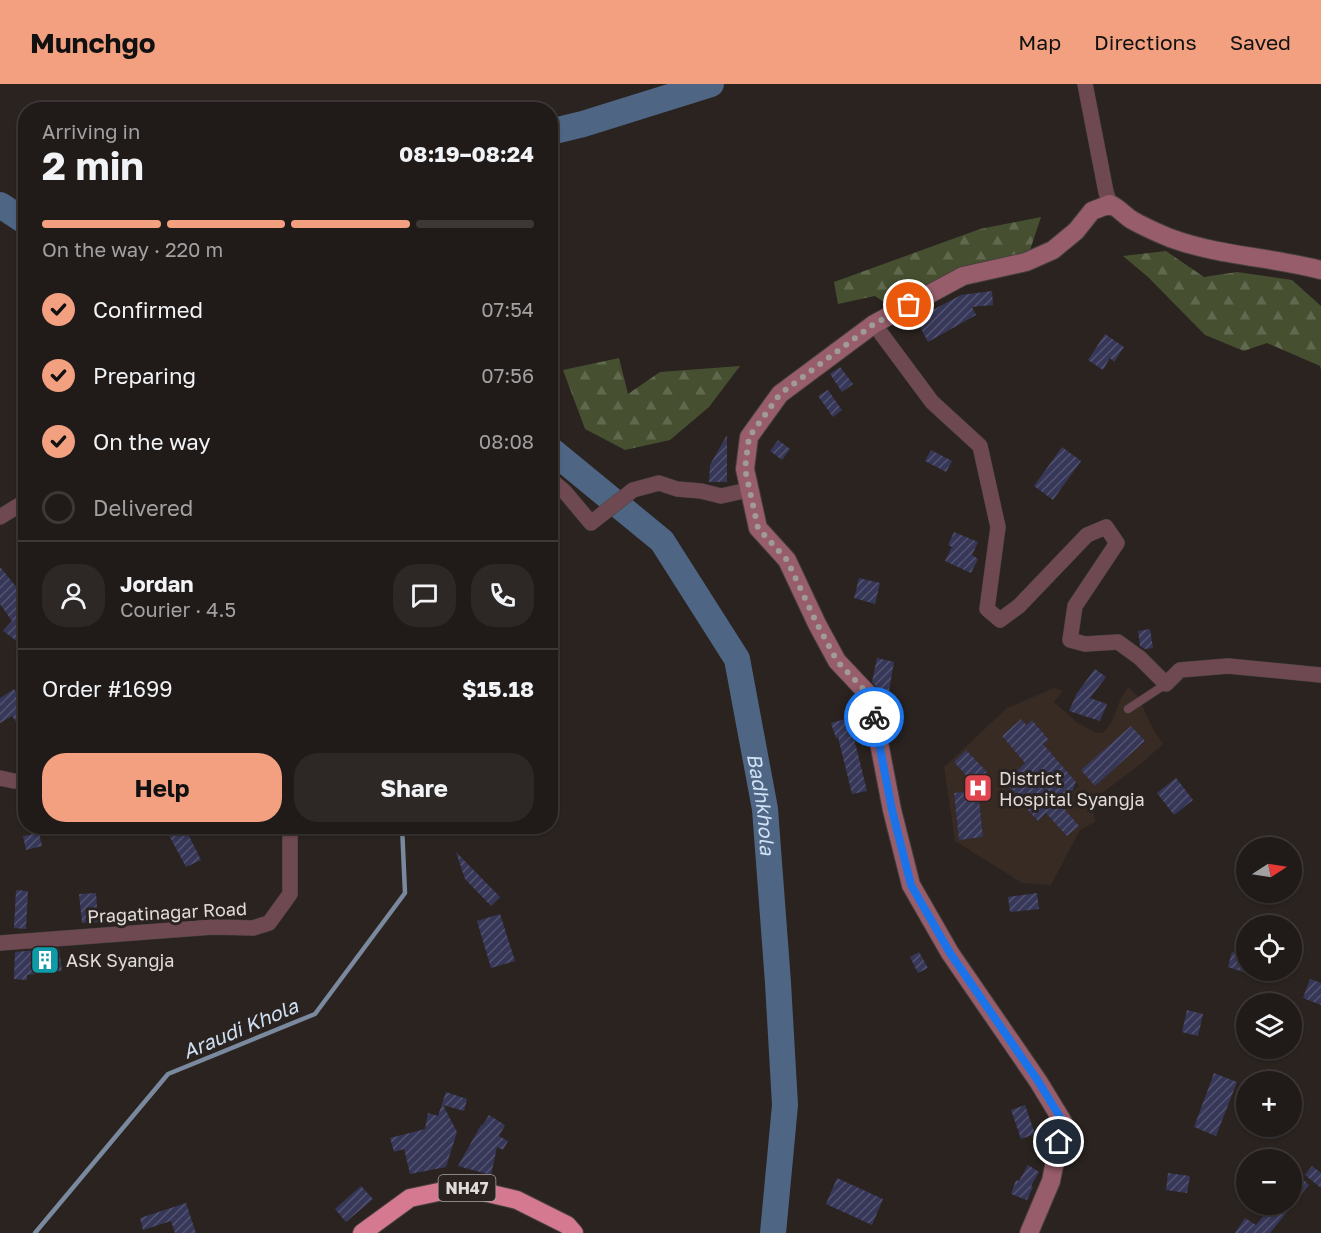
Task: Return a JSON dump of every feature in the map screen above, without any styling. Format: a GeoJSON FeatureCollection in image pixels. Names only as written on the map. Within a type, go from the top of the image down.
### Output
{"type":"FeatureCollection","features":[{"type":"Feature","properties":{"kind":"highway","name":"NH47"},"geometry":{"type":"LineString","coordinates":[[362,1233],[410,1198],[462,1187],[517,1200],[567,1225],[574,1233]]}},
{"type":"Feature","properties":{"kind":"main road"},"geometry":{"type":"LineString","coordinates":[[1029,1233],[1051,1181],[1063,1122],[1038,1081],[950,953],[911,885],[892,810],[870,696],[837,661],[787,560],[758,528],[745,469],[749,437],[780,394],[874,324],[963,276],[1026,262],[1053,250],[1076,231],[1092,211],[1108,198],[1131,219],[1171,238],[1236,255],[1300,264],[1321,270]]}},
{"type":"Feature","properties":{"kind":"street"},"geometry":{"type":"LineString","coordinates":[[1085,84],[1108,198]]}},
{"type":"Feature","properties":{"kind":"street"},"geometry":{"type":"LineString","coordinates":[[874,324],[932,402],[980,446],[998,528],[987,609],[1000,620],[1019,606],[1087,535],[1106,527],[1117,543],[1075,606],[1070,640],[1085,644],[1118,642],[1140,658],[1166,684],[1180,670],[1228,666],[1321,675]]}},
{"type":"Feature","properties":{"kind":"street"},"geometry":{"type":"LineString","coordinates":[[558,487],[591,523],[633,490],[659,483],[677,489],[721,496],[748,490]]}},
{"type":"Feature","properties":{"kind":"street"},"geometry":{"type":"LineString","coordinates":[[0,517],[18,506]]}},
{"type":"Feature","properties":{"kind":"street","name":"Pragatinagar Road"},"geometry":{"type":"LineString","coordinates":[[0,943],[213,927],[253,928],[269,923],[290,894],[290,834]]}},
{"type":"Feature","properties":{"kind":"lane"},"geometry":{"type":"LineString","coordinates":[[1128,709],[1166,684]]}},
{"type":"Feature","properties":{"kind":"shaded area","name":"District Hospital Syangja"},"geometry":{"type":"Polygon","coordinates":[[[1128,687],[1138,696],[1153,729],[1163,744],[1092,801],[1095,822],[1080,830],[1051,885],[1022,883],[955,841],[944,767],[1007,708],[1054,688],[1063,691],[1054,702],[1078,723],[1095,732],[1103,733],[1112,721],[1128,687]],[[1021,719],[1002,736],[1038,778],[1017,798],[1038,821],[1079,786],[1043,744],[1048,739],[1032,720],[1026,725],[1021,719]],[[1131,726],[1082,770],[1095,785],[1145,742],[1131,726]],[[966,750],[954,762],[974,783],[987,772],[966,750]],[[978,790],[954,793],[959,840],[983,837],[978,790]]]}},
{"type":"Feature","properties":{"kind":"green space"},"geometry":{"type":"Polygon","coordinates":[[[1041,217],[1030,250],[1020,267],[948,285],[895,310],[875,296],[838,304],[834,282],[980,229],[1041,217]]]}},
{"type":"Feature","properties":{"kind":"green space"},"geometry":{"type":"Polygon","coordinates":[[[1166,251],[1204,277],[1237,272],[1292,280],[1321,306],[1321,370],[1320,366],[1267,343],[1244,351],[1205,335],[1148,277],[1123,256],[1166,251]]]}},
{"type":"Feature","properties":{"kind":"green space"},"geometry":{"type":"Polygon","coordinates":[[[619,358],[628,394],[660,372],[740,366],[709,407],[670,440],[625,450],[585,429],[563,370],[619,358]]]}},
{"type":"Feature","properties":{"kind":"building"},"geometry":{"type":"Polygon","coordinates":[[[992,291],[993,305],[972,307],[976,315],[928,342],[916,319],[961,295],[992,291]]]}},
{"type":"Feature","properties":{"kind":"building"},"geometry":{"type":"Polygon","coordinates":[[[1105,334],[1124,347],[1114,362],[1110,358],[1103,370],[1088,360],[1105,334]]]}},
{"type":"Feature","properties":{"kind":"building"},"geometry":{"type":"Polygon","coordinates":[[[840,367],[853,384],[842,392],[830,374],[840,367]]]}},
{"type":"Feature","properties":{"kind":"building"},"geometry":{"type":"Polygon","coordinates":[[[828,390],[842,410],[833,417],[818,396],[828,390]]]}},
{"type":"Feature","properties":{"kind":"building"},"geometry":{"type":"Polygon","coordinates":[[[727,435],[727,482],[709,482],[710,465],[727,435]]]}},
{"type":"Feature","properties":{"kind":"building"},"geometry":{"type":"Polygon","coordinates":[[[778,440],[790,449],[782,460],[770,451],[778,440]]]}},
{"type":"Feature","properties":{"kind":"building"},"geometry":{"type":"Polygon","coordinates":[[[1062,447],[1081,461],[1053,500],[1034,486],[1062,447]]]}},
{"type":"Feature","properties":{"kind":"building"},"geometry":{"type":"Polygon","coordinates":[[[931,450],[952,461],[946,472],[925,461],[931,450]]]}},
{"type":"Feature","properties":{"kind":"building"},"geometry":{"type":"Polygon","coordinates":[[[954,532],[978,542],[972,555],[978,559],[971,573],[945,561],[952,547],[948,545],[954,532]]]}},
{"type":"Feature","properties":{"kind":"building"},"geometry":{"type":"Polygon","coordinates":[[[0,567],[18,589],[18,642],[3,631],[12,621],[0,604],[0,567]]]}},
{"type":"Feature","properties":{"kind":"building"},"geometry":{"type":"Polygon","coordinates":[[[859,578],[880,583],[875,604],[854,598],[859,578]]]}},
{"type":"Feature","properties":{"kind":"building"},"geometry":{"type":"Polygon","coordinates":[[[1150,629],[1153,648],[1145,649],[1140,646],[1138,631],[1150,629]]]}},
{"type":"Feature","properties":{"kind":"building"},"geometry":{"type":"Polygon","coordinates":[[[877,658],[894,662],[889,691],[879,690],[872,682],[877,658]]]}},
{"type":"Feature","properties":{"kind":"building"},"geometry":{"type":"Polygon","coordinates":[[[1095,669],[1106,677],[1090,698],[1107,704],[1100,721],[1069,711],[1077,693],[1095,669]]]}},
{"type":"Feature","properties":{"kind":"building"},"geometry":{"type":"Polygon","coordinates":[[[14,689],[18,696],[18,725],[12,716],[0,723],[0,698],[14,689]]]}},
{"type":"Feature","properties":{"kind":"building"},"geometry":{"type":"Polygon","coordinates":[[[849,718],[867,791],[852,794],[838,737],[836,738],[831,723],[849,718]]]}},
{"type":"Feature","properties":{"kind":"building"},"geometry":{"type":"Polygon","coordinates":[[[1021,719],[1026,725],[1032,720],[1049,740],[1043,744],[1076,782],[1072,792],[1059,803],[1079,826],[1067,836],[1046,813],[1038,821],[1005,782],[1025,763],[1002,736],[1021,719]]]}},
{"type":"Feature","properties":{"kind":"building"},"geometry":{"type":"Polygon","coordinates":[[[1131,726],[1145,741],[1095,786],[1081,770],[1131,726]]]}},
{"type":"Feature","properties":{"kind":"building"},"geometry":{"type":"Polygon","coordinates":[[[966,750],[987,772],[974,784],[954,762],[966,750]]]}},
{"type":"Feature","properties":{"kind":"building"},"geometry":{"type":"Polygon","coordinates":[[[1176,778],[1193,800],[1174,815],[1157,793],[1176,778]]]}},
{"type":"Feature","properties":{"kind":"building"},"geometry":{"type":"Polygon","coordinates":[[[978,790],[983,837],[959,840],[954,793],[978,790]]]}},
{"type":"Feature","properties":{"kind":"building"},"geometry":{"type":"Polygon","coordinates":[[[39,834],[42,846],[26,850],[23,836],[39,834]]]}},
{"type":"Feature","properties":{"kind":"building"},"geometry":{"type":"Polygon","coordinates":[[[168,834],[188,834],[201,860],[186,867],[168,834]]]}},
{"type":"Feature","properties":{"kind":"building"},"geometry":{"type":"Polygon","coordinates":[[[456,852],[500,897],[491,906],[465,879],[456,852]]]}},
{"type":"Feature","properties":{"kind":"building"},"geometry":{"type":"Polygon","coordinates":[[[16,890],[28,891],[26,929],[14,928],[16,890]]]}},
{"type":"Feature","properties":{"kind":"building"},"geometry":{"type":"Polygon","coordinates":[[[96,893],[98,922],[82,923],[79,894],[96,893]]]}},
{"type":"Feature","properties":{"kind":"building"},"geometry":{"type":"Polygon","coordinates":[[[1037,893],[1039,909],[1010,912],[1008,897],[1037,893]]]}},
{"type":"Feature","properties":{"kind":"building"},"geometry":{"type":"Polygon","coordinates":[[[500,914],[515,961],[491,968],[477,921],[500,914]]]}},
{"type":"Feature","properties":{"kind":"building","name":"ASK Syangja"},"geometry":{"type":"Polygon","coordinates":[[[59,948],[62,971],[27,975],[27,980],[14,979],[15,952],[59,948]]]}},
{"type":"Feature","properties":{"kind":"building"},"geometry":{"type":"Polygon","coordinates":[[[919,952],[928,968],[918,973],[910,957],[919,952]]]}},
{"type":"Feature","properties":{"kind":"building"},"geometry":{"type":"Polygon","coordinates":[[[1232,952],[1236,953],[1236,970],[1228,967],[1232,952]]]}},
{"type":"Feature","properties":{"kind":"building"},"geometry":{"type":"Polygon","coordinates":[[[1310,979],[1321,983],[1321,1005],[1303,998],[1310,979]]]}},
{"type":"Feature","properties":{"kind":"building"},"geometry":{"type":"Polygon","coordinates":[[[1187,1010],[1203,1014],[1198,1036],[1182,1032],[1187,1010]]]}},
{"type":"Feature","properties":{"kind":"building"},"geometry":{"type":"Polygon","coordinates":[[[1214,1073],[1236,1082],[1216,1136],[1194,1127],[1214,1073]]]}},
{"type":"Feature","properties":{"kind":"building"},"geometry":{"type":"Polygon","coordinates":[[[446,1092],[467,1099],[464,1111],[443,1105],[457,1132],[446,1167],[410,1174],[404,1149],[394,1152],[390,1138],[425,1129],[428,1113],[438,1116],[446,1092]]]}},
{"type":"Feature","properties":{"kind":"building"},"geometry":{"type":"Polygon","coordinates":[[[1025,1105],[1035,1134],[1021,1139],[1011,1110],[1025,1105]]]}},
{"type":"Feature","properties":{"kind":"building"},"geometry":{"type":"Polygon","coordinates":[[[489,1115],[505,1125],[499,1136],[508,1141],[503,1150],[497,1147],[491,1175],[458,1166],[489,1115]]]}},
{"type":"Feature","properties":{"kind":"building"},"geometry":{"type":"Polygon","coordinates":[[[1028,1165],[1039,1172],[1031,1186],[1033,1187],[1027,1200],[1011,1194],[1016,1180],[1019,1181],[1028,1165]]]}},
{"type":"Feature","properties":{"kind":"building"},"geometry":{"type":"Polygon","coordinates":[[[1312,1166],[1321,1173],[1321,1188],[1305,1175],[1312,1166]]]}},
{"type":"Feature","properties":{"kind":"building"},"geometry":{"type":"Polygon","coordinates":[[[1168,1173],[1190,1176],[1187,1193],[1166,1190],[1168,1173]]]}},
{"type":"Feature","properties":{"kind":"building"},"geometry":{"type":"Polygon","coordinates":[[[837,1178],[883,1199],[872,1225],[826,1204],[837,1178]]]}},
{"type":"Feature","properties":{"kind":"building"},"geometry":{"type":"Polygon","coordinates":[[[1302,1179],[1309,1185],[1302,1194],[1302,1179]]]}},
{"type":"Feature","properties":{"kind":"building"},"geometry":{"type":"Polygon","coordinates":[[[361,1186],[373,1199],[346,1222],[335,1209],[361,1186]]]}},
{"type":"Feature","properties":{"kind":"building"},"geometry":{"type":"Polygon","coordinates":[[[186,1203],[196,1233],[175,1233],[171,1221],[143,1230],[140,1218],[186,1203]]]}},
{"type":"Feature","properties":{"kind":"building"},"geometry":{"type":"Polygon","coordinates":[[[1264,1215],[1285,1215],[1270,1233],[1235,1233],[1245,1218],[1256,1225],[1264,1215]]]}},
{"type":"Feature","properties":{"kind":"waterway"},"geometry":{"type":"LineString","coordinates":[[558,130],[711,84]]}},
{"type":"Feature","properties":{"kind":"waterway"},"geometry":{"type":"LineString","coordinates":[[0,205],[18,217]]}},
{"type":"Feature","properties":{"kind":"waterway","name":"Badhkhola"},"geometry":{"type":"LineString","coordinates":[[558,456],[662,541],[737,659],[765,809],[778,983],[785,1105],[773,1233]]}},
{"type":"Feature","properties":{"kind":"waterway","name":"Araudi Khola"},"geometry":{"type":"LineString","coordinates":[[35,1233],[168,1074],[315,1014],[405,893],[402,834]]}},
{"type":"Feature","properties":{"kind":"way so far"},"geometry":{"type":"LineString","coordinates":[[874,717],[870,696],[837,661],[787,560],[758,528],[745,469],[749,437],[780,394],[874,324],[909,305]]}},
{"type":"Feature","properties":{"kind":"place","name":"District Hospital Syangja"},"geometry":{"type":"Point","coordinates":[978,788]}},
{"type":"Feature","properties":{"kind":"place","name":"ASK Syangja"},"geometry":{"type":"Point","coordinates":[45,960]}},
{"type":"Feature","properties":{"kind":"route"},"geometry":{"type":"LineString","coordinates":[[874,717],[892,810],[911,885],[950,953],[1038,1081],[1063,1122],[1059,1142]]}}]}
